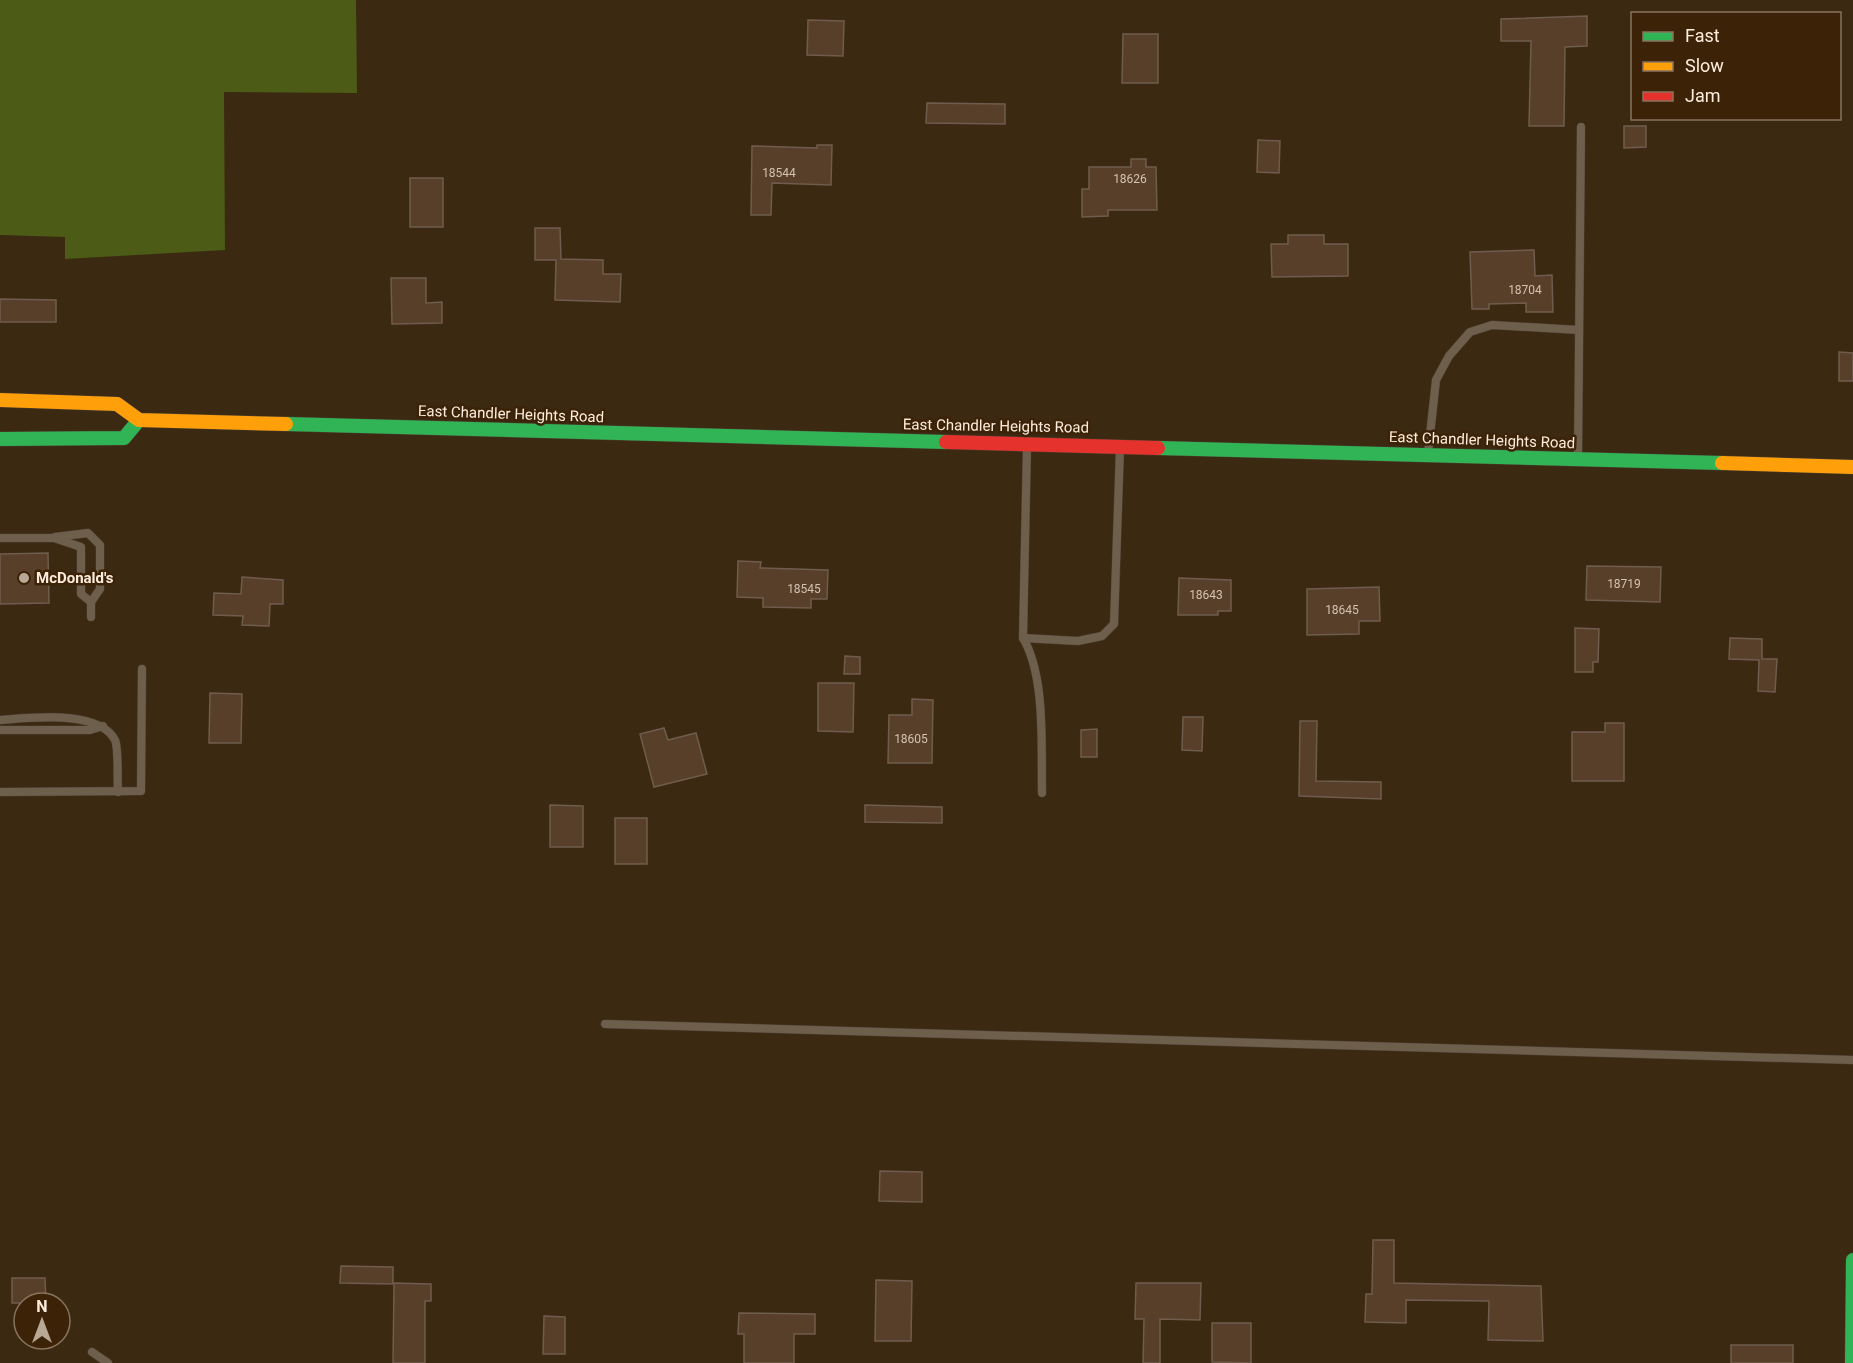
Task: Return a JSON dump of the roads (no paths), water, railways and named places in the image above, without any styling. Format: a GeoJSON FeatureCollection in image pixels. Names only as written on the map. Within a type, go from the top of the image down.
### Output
{"type":"FeatureCollection","features":[{"type":"Feature","properties":{"kind":"main road"},"geometry":{"type":"LineString","coordinates":[[0,400],[117,404],[139,420],[124,438],[0,439]]}},
{"type":"Feature","properties":{"kind":"main road","name":"East Chandler Heights Road"},"geometry":{"type":"LineString","coordinates":[[139,420],[1853,467]]}},
{"type":"Feature","properties":{"kind":"main road"},"geometry":{"type":"LineString","coordinates":[[1852,1363],[1853,1260]]}},
{"type":"Feature","properties":{"kind":"lane"},"geometry":{"type":"LineString","coordinates":[[1578,459],[1581,127]]}},
{"type":"Feature","properties":{"kind":"lane"},"geometry":{"type":"LineString","coordinates":[[1428,455],[1436,380],[1449,356],[1470,332],[1492,325],[1579,330]]}},
{"type":"Feature","properties":{"kind":"lane"},"geometry":{"type":"LineString","coordinates":[[1027,444],[1023,638],[1033,655],[1039,712],[1042,794]]}},
{"type":"Feature","properties":{"kind":"lane"},"geometry":{"type":"LineString","coordinates":[[1023,638],[1078,641],[1102,636],[1114,624],[1120,446]]}},
{"type":"Feature","properties":{"kind":"lane"},"geometry":{"type":"LineString","coordinates":[[0,538],[54,538],[88,533],[100,545],[100,589],[90,602],[90,617]]}},
{"type":"Feature","properties":{"kind":"lane"},"geometry":{"type":"LineString","coordinates":[[54,538],[81,547],[81,594],[90,602]]}},
{"type":"Feature","properties":{"kind":"lane"},"geometry":{"type":"LineString","coordinates":[[0,792],[141,791],[142,669]]}},
{"type":"Feature","properties":{"kind":"lane"},"geometry":{"type":"LineString","coordinates":[[0,720],[84,719],[103,726],[116,741],[118,792]]}},
{"type":"Feature","properties":{"kind":"lane"},"geometry":{"type":"LineString","coordinates":[[0,730],[90,730],[103,726]]}},
{"type":"Feature","properties":{"kind":"lane"},"geometry":{"type":"LineString","coordinates":[[605,1024],[1853,1060]]}},
{"type":"Feature","properties":{"kind":"lane"},"geometry":{"type":"LineString","coordinates":[[92,1352],[108,1363]]}},
{"type":"Feature","properties":{"kind":"place","name":"McDonald's"},"geometry":{"type":"Point","coordinates":[24,578]}}]}
